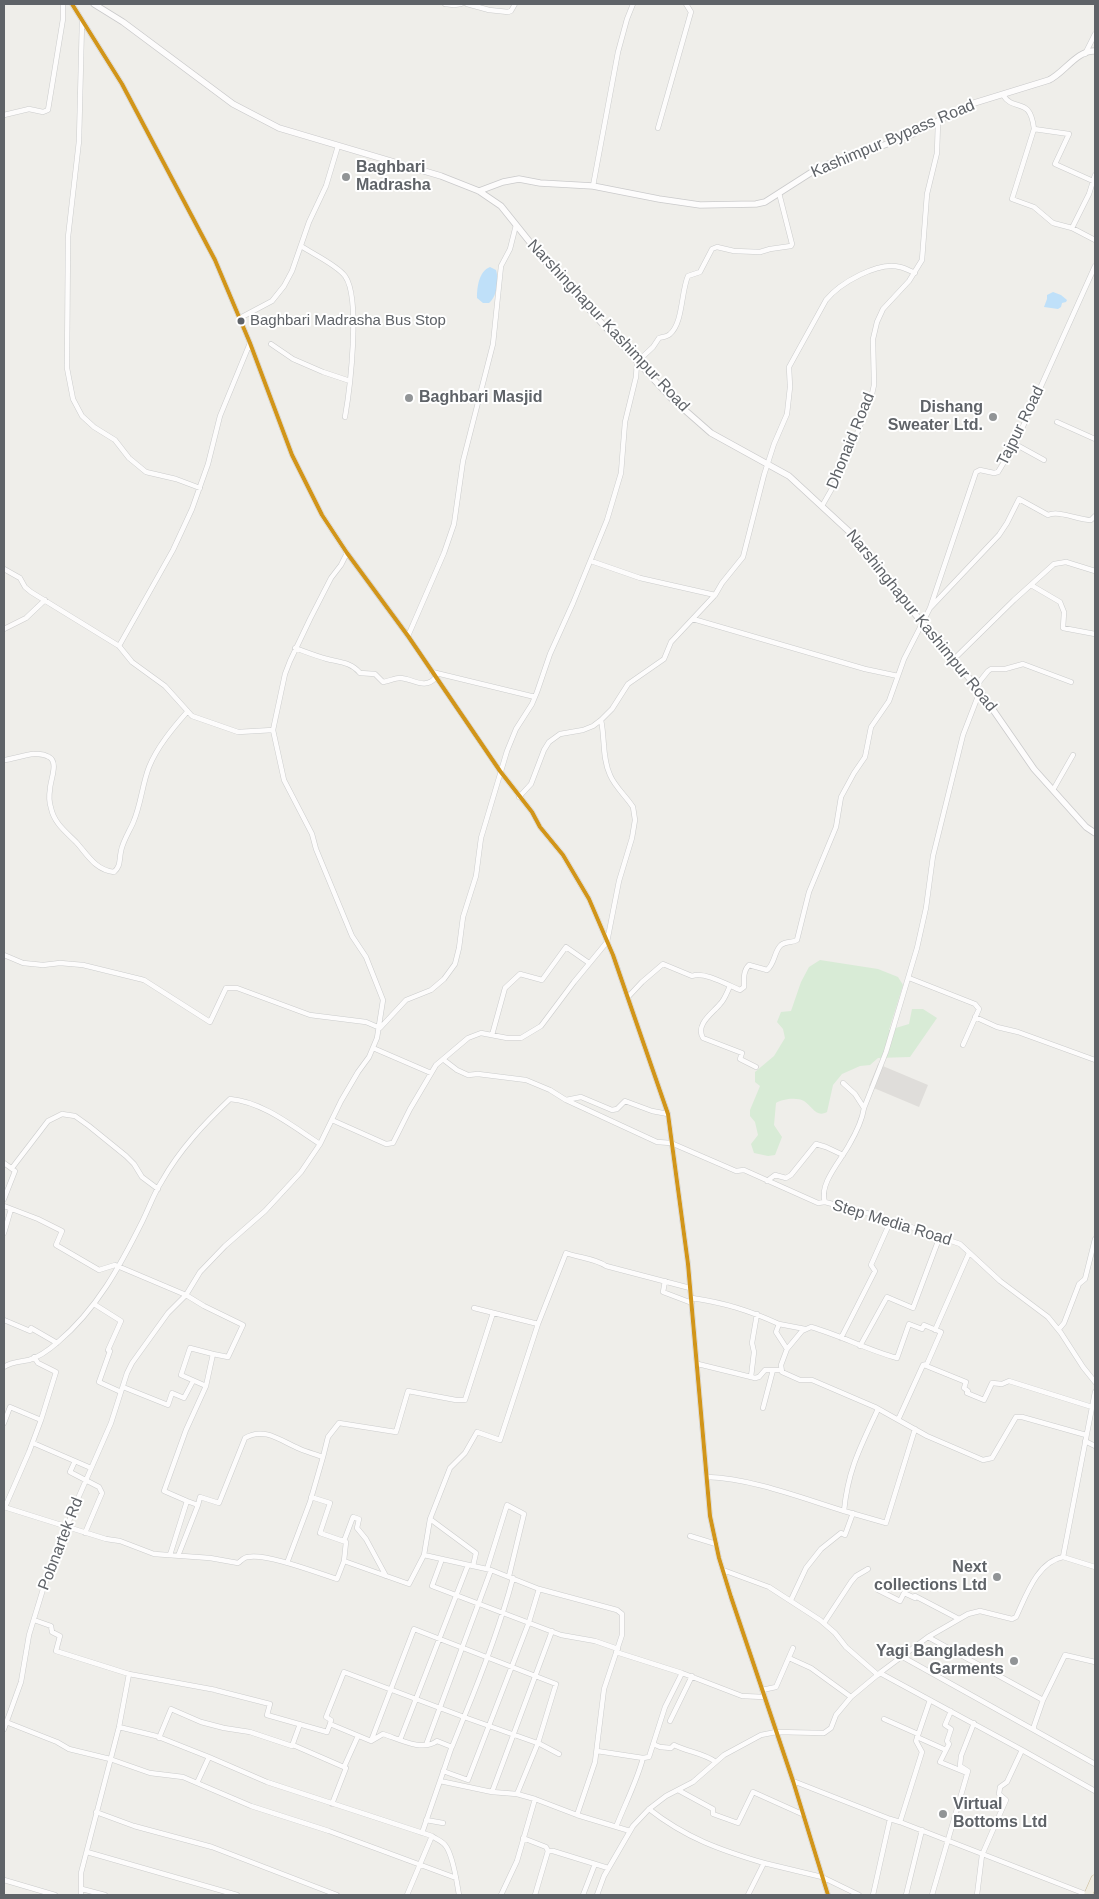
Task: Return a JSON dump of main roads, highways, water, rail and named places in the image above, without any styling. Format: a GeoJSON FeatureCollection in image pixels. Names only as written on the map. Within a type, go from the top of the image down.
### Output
{"type":"FeatureCollection","features":[{"type":"Feature","properties":{"kind":"highway"},"geometry":{"type":"LineString","coordinates":[[1088,1895],[1095,1879]]}},
{"type":"Feature","properties":{"kind":"main road","name":"Narshinghapur Kashimpur Road"},"geometry":{"type":"LineString","coordinates":[[94,4],[138,33],[234,104],[279,128],[432,172],[478,191],[501,206],[549,266],[670,397],[711,433],[789,476],[855,537],[922,624],[978,688],[1034,769],[1086,827],[1095,833]]}},
{"type":"Feature","properties":{"kind":"main road","name":"Kashimpur Bypass Road"},"geometry":{"type":"LineString","coordinates":[[478,191],[512,180],[528,180],[540,183],[593,186],[700,205],[756,204],[765,202],[815,170],[879,147],[938,122],[972,104],[1053,78],[1076,59],[1090,51],[1095,52]]}},
{"type":"Feature","properties":{"kind":"water"},"geometry":{"type":"Polygon","coordinates":[[[490,267],[496,270],[497,288],[492,300],[489,303],[483,303],[477,298],[478,284],[483,272],[490,267]]]}},
{"type":"Feature","properties":{"kind":"water"},"geometry":{"type":"Polygon","coordinates":[[[1053,292],[1067,300],[1058,309],[1044,307],[1047,295],[1053,292]]]}},
{"type":"Feature","properties":{"kind":"place","name":"Baghbari Madrasha"},"geometry":{"type":"Point","coordinates":[346,177]}},
{"type":"Feature","properties":{"kind":"place","name":"Baghbari Madrasha Bus Stop"},"geometry":{"type":"Point","coordinates":[241,321]}},
{"type":"Feature","properties":{"kind":"place","name":"Baghbari Masjid"},"geometry":{"type":"Point","coordinates":[409,398]}},
{"type":"Feature","properties":{"kind":"place","name":"Dishang Sweater Ltd."},"geometry":{"type":"Point","coordinates":[993,417]}},
{"type":"Feature","properties":{"kind":"place","name":"Next collections Ltd"},"geometry":{"type":"Point","coordinates":[997,1577]}},
{"type":"Feature","properties":{"kind":"place","name":"Yagi Bangladesh Garments"},"geometry":{"type":"Point","coordinates":[1014,1661]}},
{"type":"Feature","properties":{"kind":"place","name":"Virtual Bottoms Ltd"},"geometry":{"type":"Point","coordinates":[943,1814]}}]}
